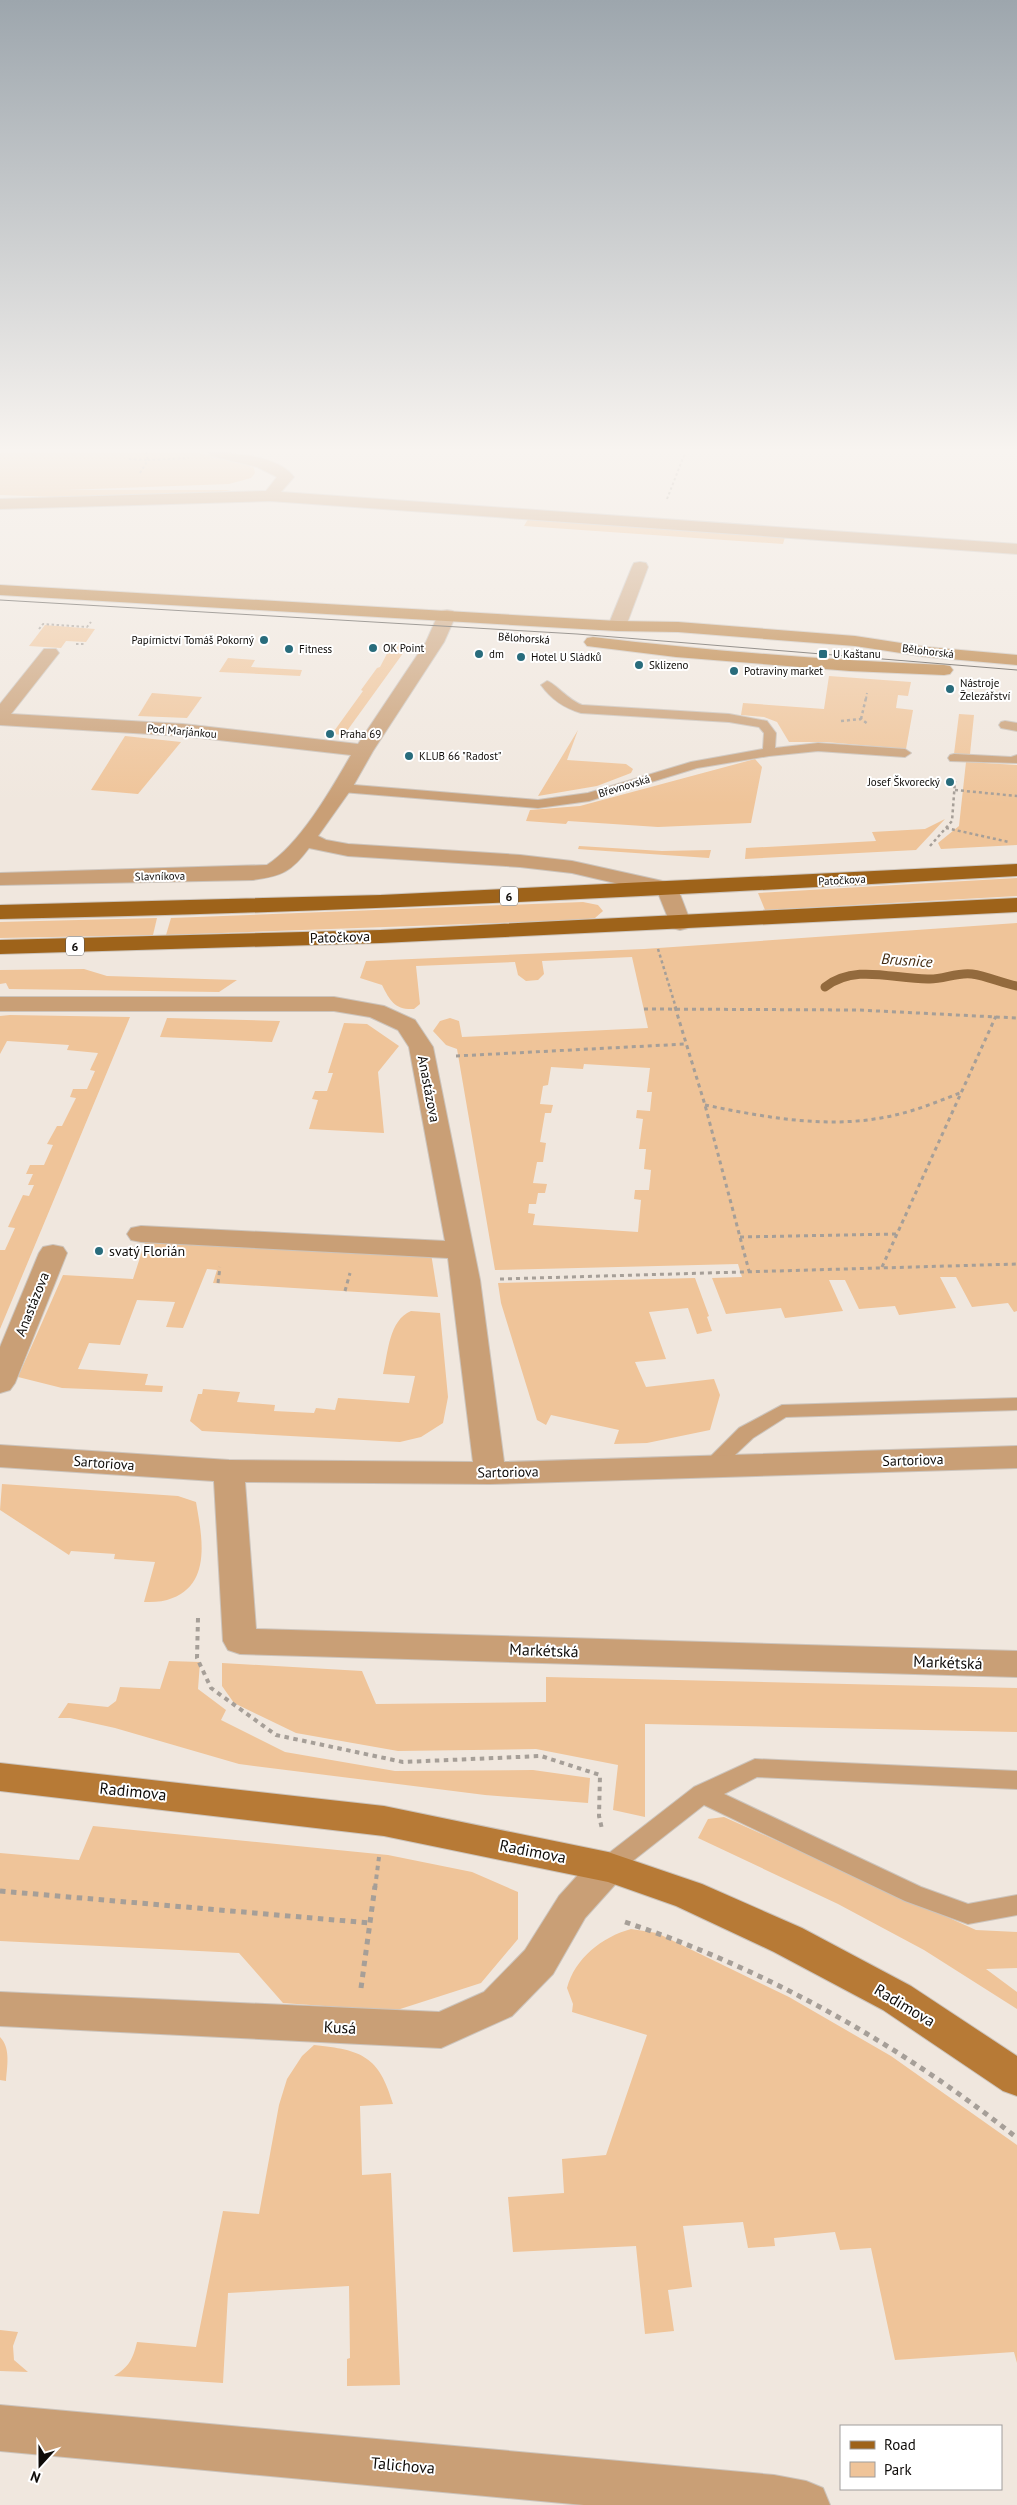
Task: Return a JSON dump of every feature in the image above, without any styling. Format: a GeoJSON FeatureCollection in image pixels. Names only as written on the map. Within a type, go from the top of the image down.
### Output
{"type":"FeatureCollection","features":[{"type":"Feature","properties":{"kind":"main road","name":"Patočkova"},"geometry":{"type":"LineString","coordinates":[[0,912],[161,910],[667,889],[1017,870]]}},
{"type":"Feature","properties":{"kind":"main road","name":"Patočkova"},"geometry":{"type":"LineString","coordinates":[[0,948],[150,945],[680,923],[1017,905]]}},
{"type":"Feature","properties":{"kind":"street"},"geometry":{"type":"LineString","coordinates":[[617,626],[639,570]]}},
{"type":"Feature","properties":{"kind":"street","name":"Bělohorská"},"geometry":{"type":"LineString","coordinates":[[0,590],[617,626],[678,627],[855,641],[926,652],[1017,660]]}},
{"type":"Feature","properties":{"kind":"street","name":"Bělohorská"},"geometry":{"type":"LineString","coordinates":[[0,607],[611,643],[696,654],[1017,677]]}},
{"type":"Feature","properties":{"kind":"street"},"geometry":{"type":"LineString","coordinates":[[447,615],[440,632],[363,751],[342,788],[306,838],[320,846],[348,850],[572,866],[667,889],[680,923]]}},
{"type":"Feature","properties":{"kind":"street"},"geometry":{"type":"LineString","coordinates":[[0,717],[50,653]]}},
{"type":"Feature","properties":{"kind":"street","name":"Pod Marjánkou"},"geometry":{"type":"LineString","coordinates":[[0,717],[183,730],[363,751]]}},
{"type":"Feature","properties":{"kind":"street","name":"Slavníkova"},"geometry":{"type":"LineString","coordinates":[[0,878],[253,874],[273,870],[288,861],[306,838]]}},
{"type":"Feature","properties":{"kind":"street","name":"Anastázova"},"geometry":{"type":"LineString","coordinates":[[0,1004],[334,1004],[376,1011],[407,1025],[421,1047],[460,1250],[490,1473]]}},
{"type":"Feature","properties":{"kind":"street"},"geometry":{"type":"LineString","coordinates":[[141,1234],[460,1250]]}},
{"type":"Feature","properties":{"kind":"street","name":"Anastázova"},"geometry":{"type":"LineString","coordinates":[[0,1383],[53,1253]]}},
{"type":"Feature","properties":{"kind":"street","name":"Sartoriova"},"geometry":{"type":"LineString","coordinates":[[0,1456],[229,1471],[490,1473],[1017,1457]]}},
{"type":"Feature","properties":{"kind":"street","name":"Markétská"},"geometry":{"type":"LineString","coordinates":[[229,1471],[240,1641],[1017,1664]]}},
{"type":"Feature","properties":{"kind":"street","name":"Radimova"},"geometry":{"type":"LineString","coordinates":[[0,1777],[250,1804],[384,1822],[608,1867],[689,1895],[788,1940],[897,1998],[1017,2078]]}},
{"type":"Feature","properties":{"kind":"street","name":"Kusá"},"geometry":{"type":"LineString","coordinates":[[0,2009],[356,2028],[441,2030],[498,2004],[539,1962],[572,1907],[608,1867]]}},
{"type":"Feature","properties":{"kind":"street","name":"Talichova"},"geometry":{"type":"LineString","coordinates":[[0,2428],[764,2498],[806,2505]]}},
{"type":"Feature","properties":{"kind":"lane"},"geometry":{"type":"LineString","coordinates":[[547,685],[554,694],[570,706],[581,709],[729,718],[763,724],[770,733],[769,752]]}},
{"type":"Feature","properties":{"kind":"lane","name":"Břevnovská"},"geometry":{"type":"LineString","coordinates":[[342,788],[538,804],[589,797],[695,765],[769,752],[818,747],[905,753]]}},
{"type":"Feature","properties":{"kind":"lane"},"geometry":{"type":"LineString","coordinates":[[954,758],[1012,761],[1017,759]]}},
{"type":"Feature","properties":{"kind":"lane"},"geometry":{"type":"LineString","coordinates":[[711,1466],[746,1433],[782,1412],[1017,1404]]}},
{"type":"Feature","properties":{"kind":"lane"},"geometry":{"type":"LineString","coordinates":[[608,1867],[702,1794],[755,1768],[1017,1780]]}},
{"type":"Feature","properties":{"kind":"lane"},"geometry":{"type":"LineString","coordinates":[[702,1794],[912,1894],[968,1914],[1017,1905]]}},
{"type":"Feature","properties":{"kind":"path"},"geometry":{"type":"LineString","coordinates":[[88,627],[91,622]]}},
{"type":"Feature","properties":{"kind":"path"},"geometry":{"type":"LineString","coordinates":[[861,719],[866,694]]}},
{"type":"Feature","properties":{"kind":"path"},"geometry":{"type":"LineString","coordinates":[[929,848],[952,821],[955,776]]}},
{"type":"Feature","properties":{"kind":"path"},"geometry":{"type":"LineString","coordinates":[[955,790],[1017,796]]}},
{"type":"Feature","properties":{"kind":"path"},"geometry":{"type":"LineString","coordinates":[[946,828],[1017,843]]}},
{"type":"Feature","properties":{"kind":"path"},"geometry":{"type":"LineString","coordinates":[[658,948],[705,1105],[749,1271]]}},
{"type":"Feature","properties":{"kind":"path"},"geometry":{"type":"LineString","coordinates":[[644,1009],[858,1010],[1017,1018]]}},
{"type":"Feature","properties":{"kind":"path"},"geometry":{"type":"LineString","coordinates":[[882,1267],[996,1016]]}},
{"type":"Feature","properties":{"kind":"path"},"geometry":{"type":"LineString","coordinates":[[423,1057],[686,1044]]}},
{"type":"Feature","properties":{"kind":"path"},"geometry":{"type":"LineString","coordinates":[[705,1105],[769,1118],[812,1122],[857,1121],[911,1111],[962,1092]]}},
{"type":"Feature","properties":{"kind":"path"},"geometry":{"type":"LineString","coordinates":[[740,1237],[896,1234]]}},
{"type":"Feature","properties":{"kind":"path"},"geometry":{"type":"LineString","coordinates":[[218,1283],[220,1264]]}},
{"type":"Feature","properties":{"kind":"path"},"geometry":{"type":"LineString","coordinates":[[494,1279],[1017,1264]]}},
{"type":"Feature","properties":{"kind":"path"},"geometry":{"type":"LineString","coordinates":[[345,1292],[350,1272]]}},
{"type":"Feature","properties":{"kind":"path"},"geometry":{"type":"LineString","coordinates":[[198,1610],[197,1658],[211,1688],[276,1735],[403,1762],[541,1756],[600,1775],[599,1816],[608,1867]]}},
{"type":"Feature","properties":{"kind":"path"},"geometry":{"type":"LineString","coordinates":[[356,2028],[384,1822]]}},
{"type":"Feature","properties":{"kind":"path"},"geometry":{"type":"LineString","coordinates":[[0,1891],[370,1923]]}},
{"type":"Feature","properties":{"kind":"path"},"geometry":{"type":"LineString","coordinates":[[625,1922],[672,1937],[803,1998],[889,2047],[1017,2138]]}},
{"type":"Feature","properties":{"kind":"green space"},"geometry":{"type":"Polygon","coordinates":[[[45,625],[95,629],[86,642],[66,641],[61,648],[29,646],[45,625]]]}},
{"type":"Feature","properties":{"kind":"green space"},"geometry":{"type":"Polygon","coordinates":[[[392,644],[409,645],[344,735],[332,734],[363,691],[361,690],[377,668],[380,667],[392,644]]]}},
{"type":"Feature","properties":{"kind":"green space"},"geometry":{"type":"Polygon","coordinates":[[[228,658],[255,660],[251,667],[302,670],[300,676],[219,672],[228,658]]]}},
{"type":"Feature","properties":{"kind":"green space"},"geometry":{"type":"Polygon","coordinates":[[[829,676],[911,682],[908,696],[898,695],[896,708],[913,710],[906,749],[826,742],[789,742],[777,722],[764,717],[741,715],[743,703],[824,709],[829,676]]]}},
{"type":"Feature","properties":{"kind":"green space"},"geometry":{"type":"Polygon","coordinates":[[[152,693],[202,697],[187,718],[138,716],[152,693]]]}},
{"type":"Feature","properties":{"kind":"green space"},"geometry":{"type":"Polygon","coordinates":[[[959,714],[974,715],[970,754],[954,754],[959,714]]]}},
{"type":"Feature","properties":{"kind":"green space"},"geometry":{"type":"Polygon","coordinates":[[[578,730],[567,760],[626,764],[633,769],[631,773],[597,786],[538,796],[578,730]]]}},
{"type":"Feature","properties":{"kind":"green space"},"geometry":{"type":"Polygon","coordinates":[[[125,736],[181,742],[138,794],[91,790],[125,736]]]}},
{"type":"Feature","properties":{"kind":"green space"},"geometry":{"type":"Polygon","coordinates":[[[755,759],[762,767],[751,823],[658,827],[568,821],[566,824],[526,821],[530,810],[580,806],[755,759]]]}},
{"type":"Feature","properties":{"kind":"green space"},"geometry":{"type":"Polygon","coordinates":[[[966,762],[1017,765],[1017,845],[941,849],[938,843],[959,826],[966,762]]]}},
{"type":"Feature","properties":{"kind":"green space"},"geometry":{"type":"Polygon","coordinates":[[[945,819],[916,850],[745,859],[746,848],[876,841],[872,832],[925,829],[945,819]]]}},
{"type":"Feature","properties":{"kind":"green space"},"geometry":{"type":"Polygon","coordinates":[[[579,846],[662,851],[711,850],[709,858],[578,849],[579,846]]]}},
{"type":"Feature","properties":{"kind":"green space"},"geometry":{"type":"Polygon","coordinates":[[[1017,878],[1017,896],[765,910],[758,893],[1017,878]]]}},
{"type":"Feature","properties":{"kind":"green space"},"geometry":{"type":"Polygon","coordinates":[[[583,902],[598,905],[603,911],[595,918],[582,920],[166,935],[171,918],[583,902]]]}},
{"type":"Feature","properties":{"kind":"green space"},"geometry":{"type":"Polygon","coordinates":[[[157,918],[153,935],[0,938],[0,922],[157,918]]]}},
{"type":"Feature","properties":{"kind":"green space"},"geometry":{"type":"Polygon","coordinates":[[[1017,923],[1017,1311],[1014,1312],[1008,1303],[972,1307],[956,1277],[940,1277],[956,1308],[899,1315],[895,1306],[859,1309],[845,1280],[829,1280],[843,1311],[785,1318],[781,1308],[726,1314],[712,1278],[742,1277],[738,1264],[495,1270],[457,1049],[446,1045],[433,1031],[440,1021],[450,1018],[459,1021],[462,1037],[648,1028],[632,957],[542,961],[544,974],[538,980],[526,981],[518,975],[515,962],[416,966],[420,1004],[414,1009],[398,1006],[391,1000],[382,985],[360,978],[366,961],[644,949],[1017,923]],[[584,1064],[583,1069],[551,1067],[548,1085],[543,1086],[540,1104],[553,1105],[551,1113],[545,1113],[540,1142],[546,1143],[543,1162],[537,1162],[533,1183],[547,1184],[545,1193],[538,1193],[536,1204],[529,1204],[528,1213],[535,1214],[533,1225],[638,1232],[641,1200],[634,1199],[635,1190],[649,1190],[651,1170],[644,1169],[646,1149],[639,1149],[643,1119],[636,1118],[637,1110],[650,1111],[652,1092],[647,1092],[650,1068],[584,1064]]]}},
{"type":"Feature","properties":{"kind":"green space"},"geometry":{"type":"Polygon","coordinates":[[[84,969],[107,976],[237,980],[219,992],[9,989],[6,983],[0,984],[0,970],[84,969]]]}},
{"type":"Feature","properties":{"kind":"green space"},"geometry":{"type":"Polygon","coordinates":[[[0,1016],[130,1017],[0,1329],[0,1250],[5,1250],[15,1228],[8,1227],[23,1195],[29,1196],[34,1185],[28,1185],[33,1174],[26,1174],[30,1165],[44,1165],[53,1145],[47,1144],[57,1126],[62,1126],[76,1098],[70,1097],[73,1089],[87,1089],[95,1071],[90,1070],[98,1053],[67,1050],[69,1045],[7,1041],[0,1054],[0,1016]]]}},
{"type":"Feature","properties":{"kind":"green space"},"geometry":{"type":"Polygon","coordinates":[[[167,1018],[280,1021],[272,1042],[160,1037],[167,1018]]]}},
{"type":"Feature","properties":{"kind":"green space"},"geometry":{"type":"Polygon","coordinates":[[[344,1023],[367,1024],[399,1046],[378,1072],[384,1133],[309,1129],[318,1100],[312,1099],[315,1091],[327,1091],[333,1073],[328,1073],[344,1023]]]}},
{"type":"Feature","properties":{"kind":"green space"},"geometry":{"type":"Polygon","coordinates":[[[150,1227],[430,1247],[438,1297],[213,1283],[217,1270],[207,1269],[183,1328],[166,1327],[175,1302],[137,1300],[120,1345],[89,1343],[78,1369],[148,1374],[145,1385],[163,1386],[162,1392],[62,1388],[18,1377],[63,1275],[133,1279],[150,1227]]]}},
{"type":"Feature","properties":{"kind":"green space"},"geometry":{"type":"Polygon","coordinates":[[[695,1278],[709,1316],[707,1317],[712,1331],[697,1334],[688,1308],[649,1312],[666,1359],[635,1362],[646,1387],[714,1379],[720,1395],[710,1430],[647,1443],[614,1444],[619,1430],[551,1415],[546,1425],[537,1420],[501,1303],[498,1283],[695,1278]]]}},
{"type":"Feature","properties":{"kind":"green space"},"geometry":{"type":"Polygon","coordinates":[[[411,1311],[440,1313],[448,1397],[443,1423],[421,1437],[400,1442],[202,1431],[190,1421],[198,1394],[202,1394],[203,1389],[240,1392],[237,1402],[275,1405],[274,1411],[314,1413],[316,1408],[335,1410],[338,1398],[409,1403],[415,1376],[383,1374],[388,1347],[394,1329],[404,1315],[411,1311]]]}},
{"type":"Feature","properties":{"kind":"green space"},"geometry":{"type":"Polygon","coordinates":[[[2,1484],[178,1496],[196,1502],[202,1545],[198,1573],[192,1584],[182,1593],[164,1601],[144,1602],[155,1562],[114,1559],[115,1554],[71,1551],[69,1555],[0,1510],[2,1484]]]}},
{"type":"Feature","properties":{"kind":"green space"},"geometry":{"type":"Polygon","coordinates":[[[169,1661],[200,1662],[198,1689],[226,1710],[221,1720],[285,1752],[395,1771],[533,1770],[590,1778],[588,1803],[485,1795],[239,1764],[115,1728],[70,1718],[58,1718],[68,1703],[108,1707],[116,1701],[120,1687],[160,1689],[169,1661]]]}},
{"type":"Feature","properties":{"kind":"green space"},"geometry":{"type":"Polygon","coordinates":[[[222,1663],[362,1671],[376,1704],[546,1702],[546,1677],[1017,1688],[1017,1732],[645,1724],[645,1817],[613,1810],[618,1765],[536,1749],[398,1751],[296,1733],[234,1703],[222,1686],[222,1663]]]}},
{"type":"Feature","properties":{"kind":"green space"},"geometry":{"type":"Polygon","coordinates":[[[724,1817],[976,1930],[1017,1932],[1017,1968],[986,1969],[1017,1992],[1017,2009],[924,1950],[838,1904],[698,1838],[708,1819],[724,1817]]]}},
{"type":"Feature","properties":{"kind":"green space"},"geometry":{"type":"Polygon","coordinates":[[[93,1826],[388,1855],[472,1872],[518,1892],[518,1939],[481,1983],[394,2011],[283,2003],[239,1953],[0,1941],[0,1853],[79,1860],[93,1826]]]}},
{"type":"Feature","properties":{"kind":"green space"},"geometry":{"type":"Polygon","coordinates":[[[631,1929],[657,1933],[789,1997],[891,2056],[1017,2145],[1017,2363],[1014,2352],[895,2360],[871,2248],[840,2250],[835,2232],[774,2238],[775,2246],[748,2248],[743,2222],[683,2226],[692,2287],[668,2290],[674,2331],[645,2334],[636,2246],[513,2252],[508,2197],[564,2193],[562,2159],[606,2155],[647,2035],[572,2012],[573,2004],[567,1988],[576,1967],[591,1950],[610,1937],[631,1929]]]}},
{"type":"Feature","properties":{"kind":"green space"},"geometry":{"type":"Polygon","coordinates":[[[0,2037],[7,2052],[6,2081],[0,2080],[0,2037]]]}},
{"type":"Feature","properties":{"kind":"green space"},"geometry":{"type":"Polygon","coordinates":[[[314,2045],[345,2050],[366,2058],[382,2075],[393,2104],[360,2106],[362,2175],[391,2173],[400,2385],[347,2386],[347,2359],[350,2358],[349,2286],[228,2293],[223,2383],[114,2376],[130,2362],[137,2342],[196,2347],[223,2211],[259,2214],[279,2105],[287,2079],[302,2056],[314,2045]]]}},
{"type":"Feature","properties":{"kind":"green space"},"geometry":{"type":"Polygon","coordinates":[[[0,2330],[18,2332],[13,2346],[14,2360],[28,2372],[0,2371],[0,2330]]]}},
{"type":"Feature","properties":{"kind":"waterway","name":"Brusnice"},"geometry":{"type":"LineString","coordinates":[[825,987],[837,980],[863,974],[917,979],[972,974],[1017,986]]}},
{"type":"Feature","properties":{"kind":"tram line"},"geometry":{"type":"LineString","coordinates":[[0,600],[577,634],[1017,670]]}},
{"type":"Feature","properties":{"kind":"place","name":"Papírnictví Tomáš Pokorný"},"geometry":{"type":"Point","coordinates":[264,640]}},
{"type":"Feature","properties":{"kind":"place","name":"OK Point"},"geometry":{"type":"Point","coordinates":[373,648]}},
{"type":"Feature","properties":{"kind":"place","name":"Fitness"},"geometry":{"type":"Point","coordinates":[289,649]}},
{"type":"Feature","properties":{"kind":"place","name":"dm"},"geometry":{"type":"Point","coordinates":[479,654]}},
{"type":"Feature","properties":{"kind":"place","name":"U Kaštanu"},"geometry":{"type":"Point","coordinates":[823,654]}},
{"type":"Feature","properties":{"kind":"place","name":"Hotel U Sládků"},"geometry":{"type":"Point","coordinates":[521,657]}},
{"type":"Feature","properties":{"kind":"place","name":"Sklizeno"},"geometry":{"type":"Point","coordinates":[639,665]}},
{"type":"Feature","properties":{"kind":"place","name":"Potraviny market"},"geometry":{"type":"Point","coordinates":[734,671]}},
{"type":"Feature","properties":{"kind":"place","name":"Nástroje Železářství"},"geometry":{"type":"Point","coordinates":[950,689]}},
{"type":"Feature","properties":{"kind":"place","name":"Praha 69"},"geometry":{"type":"Point","coordinates":[330,734]}},
{"type":"Feature","properties":{"kind":"place","name":"KLUB 66 \"Radost\""},"geometry":{"type":"Point","coordinates":[409,756]}},
{"type":"Feature","properties":{"kind":"place","name":"Josef Škvorecký"},"geometry":{"type":"Point","coordinates":[950,782]}},
{"type":"Feature","properties":{"kind":"place","name":"svatý Florián"},"geometry":{"type":"Point","coordinates":[99,1251]}}]}
